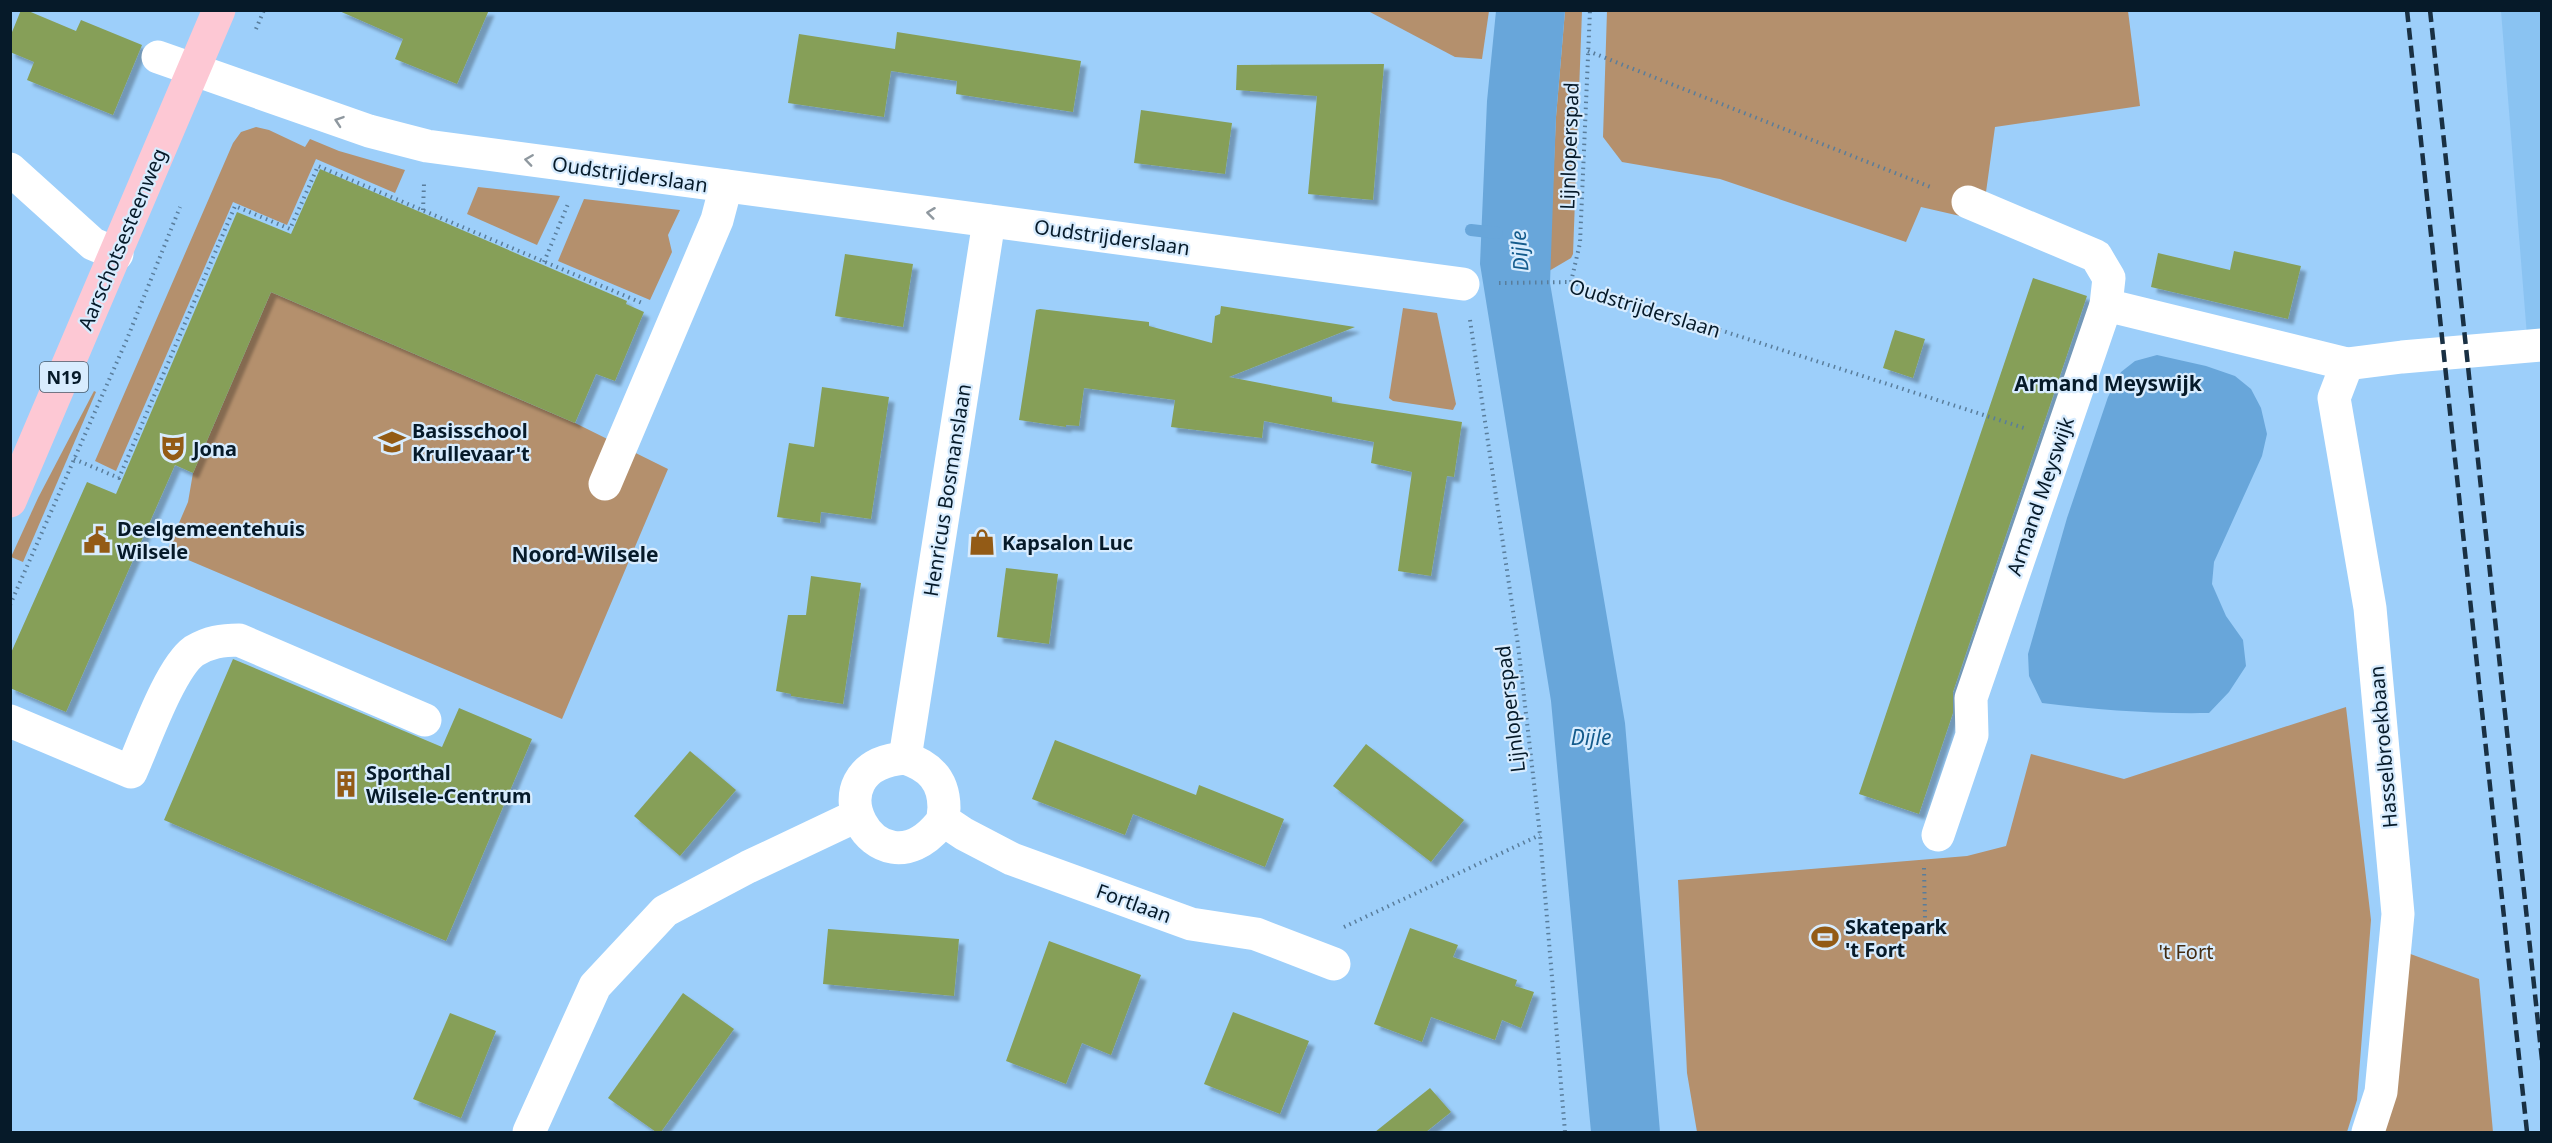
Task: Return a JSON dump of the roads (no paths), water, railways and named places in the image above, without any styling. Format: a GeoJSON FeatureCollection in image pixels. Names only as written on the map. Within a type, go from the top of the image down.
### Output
{"type":"FeatureCollection","features":[{"type":"Feature","properties":{"kind":"main road","name":"Aarschotsesteenweg"},"geometry":{"type":"LineString","coordinates":[[10,501],[219,10]]}},
{"type":"Feature","properties":{"kind":"street","name":"Oudstrijderslaan"},"geometry":{"type":"LineString","coordinates":[[158,57],[399,140],[427,146],[1463,284]]}},
{"type":"Feature","properties":{"kind":"street"},"geometry":{"type":"LineString","coordinates":[[10,169],[93,244],[117,254]]}},
{"type":"Feature","properties":{"kind":"street"},"geometry":{"type":"LineString","coordinates":[[605,484],[717,220],[726,186]]}},
{"type":"Feature","properties":{"kind":"street","name":"Armand Meyswijk"},"geometry":{"type":"LineString","coordinates":[[1938,835],[1972,735],[1971,698],[2106,305],[2109,278],[2096,256],[1968,202]]}},
{"type":"Feature","properties":{"kind":"street","name":"Henricus Bosmanslaan"},"geometry":{"type":"LineString","coordinates":[[905,758],[989,221]]}},
{"type":"Feature","properties":{"kind":"street"},"geometry":{"type":"LineString","coordinates":[[2106,305],[2348,364],[2541,345]]}},
{"type":"Feature","properties":{"kind":"street","name":"Hasselbroekbaan"},"geometry":{"type":"LineString","coordinates":[[2348,364],[2334,398],[2370,608],[2398,914],[2381,1092],[2368,1132]]}},
{"type":"Feature","properties":{"kind":"street"},"geometry":{"type":"LineString","coordinates":[[10,721],[131,772],[177,670],[193,652],[219,640],[239,640],[425,720]]}},
{"type":"Feature","properties":{"kind":"street"},"geometry":{"type":"LineString","coordinates":[[905,758],[931,771],[940,784],[944,798],[943,820],[928,837],[915,845],[901,848],[886,846],[873,839],[862,829],[856,816],[854,801],[857,786],[876,764],[890,759],[905,758]]}},
{"type":"Feature","properties":{"kind":"street"},"geometry":{"type":"LineString","coordinates":[[529,1132],[595,986],[665,911],[748,867],[856,816]]}},
{"type":"Feature","properties":{"kind":"street","name":"Fortlaan"},"geometry":{"type":"LineString","coordinates":[[943,820],[1012,859],[1191,924],[1256,934],[1320,959]]}},
{"type":"Feature","properties":{"kind":"water","name":"Dijle"},"geometry":{"type":"Polygon","coordinates":[[[1496,11],[1565,11],[1556,117],[1550,283],[1625,723],[1660,1132],[1591,1132],[1551,701],[1480,264],[1487,101],[1496,11]]]}},
{"type":"Feature","properties":{"kind":"water"},"geometry":{"type":"Polygon","coordinates":[[[2157,355],[2206,366],[2235,376],[2251,389],[2261,408],[2267,434],[2262,456],[2214,562],[2212,584],[2226,616],[2243,640],[2246,666],[2229,692],[2209,713],[2126,711],[2042,703],[2029,676],[2028,654],[2067,518],[2108,397],[2121,372],[2135,361],[2157,355]]]}},
{"type":"Feature","properties":{"kind":"waterway"},"geometry":{"type":"LineString","coordinates":[[1471,230],[1497,233]]}},
{"type":"Feature","properties":{"kind":"railway"},"geometry":{"type":"LineString","coordinates":[[2407,10],[2527,1132]]}},
{"type":"Feature","properties":{"kind":"railway"},"geometry":{"type":"LineString","coordinates":[[2430,10],[2542,1060]]}},
{"type":"Feature","properties":{"kind":"place","name":"Basisschool Krullevaar't"},"geometry":{"type":"Point","coordinates":[392,442]}},
{"type":"Feature","properties":{"kind":"place","name":"Jona"},"geometry":{"type":"Point","coordinates":[173,448]}},
{"type":"Feature","properties":{"kind":"place","name":"Deelgemeentehuis Wilsele"},"geometry":{"type":"Point","coordinates":[97,540]}},
{"type":"Feature","properties":{"kind":"place","name":"Kapsalon Luc"},"geometry":{"type":"Point","coordinates":[982,542]}},
{"type":"Feature","properties":{"kind":"place","name":"Sporthal Wilsele-Centrum"},"geometry":{"type":"Point","coordinates":[346,784]}},
{"type":"Feature","properties":{"kind":"place","name":"Skatepark 't Fort"},"geometry":{"type":"Point","coordinates":[1825,937]}},
{"type":"Feature","properties":{"kind":"district","name":"Armand Meyswijk"},"geometry":{"type":"Point","coordinates":[2108,383]}},
{"type":"Feature","properties":{"kind":"district","name":"Noord-Wilsele"},"geometry":{"type":"Point","coordinates":[585,554]}},
{"type":"Feature","properties":{"kind":"park label","name":"'t Fort"},"geometry":{"type":"Point","coordinates":[2186,951]}}]}
